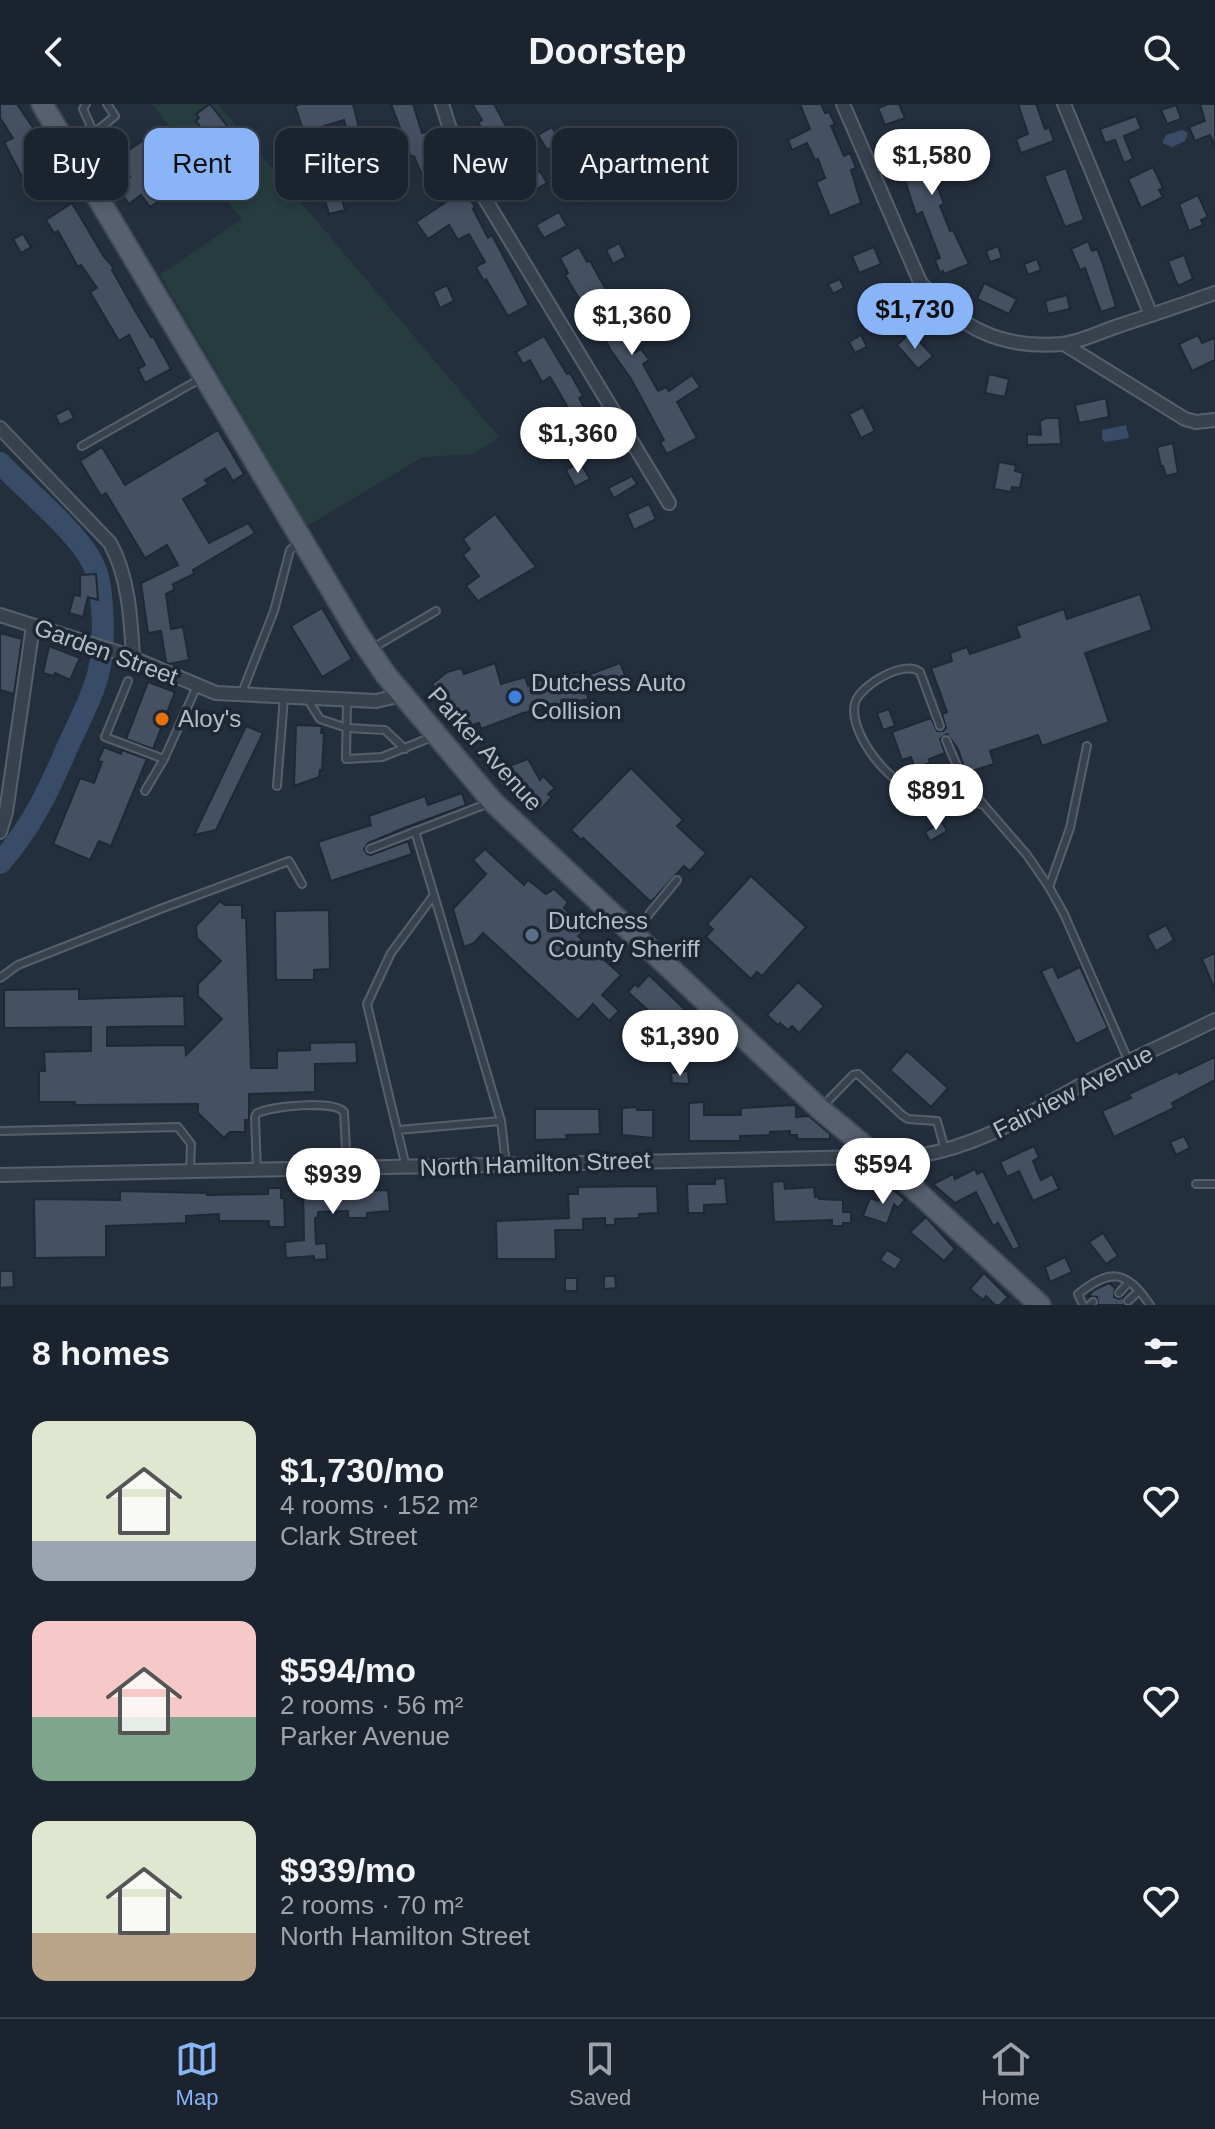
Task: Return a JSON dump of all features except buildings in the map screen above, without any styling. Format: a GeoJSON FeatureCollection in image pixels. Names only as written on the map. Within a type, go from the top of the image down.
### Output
{"type":"FeatureCollection","features":[{"type":"Feature","properties":{"kind":"main road","name":"Parker Avenue"},"geometry":{"type":"LineString","coordinates":[[42,104],[55,128]]}},
{"type":"Feature","properties":{"kind":"main road","name":"Parker Avenue"},"geometry":{"type":"LineString","coordinates":[[98,200],[368,650],[435,736],[493,802],[632,933],[820,1109],[879,1158],[1040,1305]]}},
{"type":"Feature","properties":{"kind":"street"},"geometry":{"type":"LineString","coordinates":[[442,104],[458,154],[669,503]]}},
{"type":"Feature","properties":{"kind":"street"},"geometry":{"type":"LineString","coordinates":[[843,104],[920,282],[957,319],[994,338],[1064,344],[1215,293]]}},
{"type":"Feature","properties":{"kind":"street"},"geometry":{"type":"LineString","coordinates":[[1064,104],[1151,315]]}},
{"type":"Feature","properties":{"kind":"street"},"geometry":{"type":"LineString","coordinates":[[1064,344],[1185,419],[1196,422],[1215,420]]}},
{"type":"Feature","properties":{"kind":"street"},"geometry":{"type":"LineString","coordinates":[[0,428],[110,543],[117,555],[126,597],[133,658]]}},
{"type":"Feature","properties":{"kind":"street","name":"Garden Street"},"geometry":{"type":"LineString","coordinates":[[0,615],[133,658],[216,693],[386,701],[402,695]]}},
{"type":"Feature","properties":{"kind":"street"},"geometry":{"type":"LineString","coordinates":[[0,832],[6,812],[33,626]]}},
{"type":"Feature","properties":{"kind":"street","name":"Fairview Avenue"},"geometry":{"type":"LineString","coordinates":[[879,1158],[918,1156],[945,1150],[1008,1127],[1070,1091],[1215,1020]]}},
{"type":"Feature","properties":{"kind":"street","name":"North Hamilton Street"},"geometry":{"type":"LineString","coordinates":[[0,1175],[829,1156],[879,1158]]}},
{"type":"Feature","properties":{"kind":"lane"},"geometry":{"type":"LineString","coordinates":[[86,104],[83,109],[92,128]]}},
{"type":"Feature","properties":{"kind":"lane"},"geometry":{"type":"LineString","coordinates":[[97,128],[115,116],[107,104]]}},
{"type":"Feature","properties":{"kind":"lane"},"geometry":{"type":"LineString","coordinates":[[82,446],[203,378]]}},
{"type":"Feature","properties":{"kind":"lane"},"geometry":{"type":"LineString","coordinates":[[241,695],[271,620],[290,550],[302,541]]}},
{"type":"Feature","properties":{"kind":"lane"},"geometry":{"type":"LineString","coordinates":[[368,650],[436,611]]}},
{"type":"Feature","properties":{"kind":"lane"},"geometry":{"type":"LineString","coordinates":[[940,726],[920,672],[915,668],[891,672],[869,686],[855,705],[855,720],[874,760],[888,774],[907,786],[981,804]]}},
{"type":"Feature","properties":{"kind":"lane"},"geometry":{"type":"LineString","coordinates":[[128,681],[105,737],[164,759]]}},
{"type":"Feature","properties":{"kind":"lane"},"geometry":{"type":"LineString","coordinates":[[145,791],[164,759],[197,686]]}},
{"type":"Feature","properties":{"kind":"lane"},"geometry":{"type":"LineString","coordinates":[[277,786],[284,697]]}},
{"type":"Feature","properties":{"kind":"lane"},"geometry":{"type":"LineString","coordinates":[[307,698],[320,719],[347,728],[385,730],[405,749]]}},
{"type":"Feature","properties":{"kind":"lane"},"geometry":{"type":"LineString","coordinates":[[347,700],[346,759],[382,757],[435,736]]}},
{"type":"Feature","properties":{"kind":"lane"},"geometry":{"type":"LineString","coordinates":[[946,740],[958,774],[1027,855],[1049,887],[1064,914],[1129,1062]]}},
{"type":"Feature","properties":{"kind":"lane"},"geometry":{"type":"LineString","coordinates":[[1049,887],[1070,828],[1087,746]]}},
{"type":"Feature","properties":{"kind":"lane"},"geometry":{"type":"LineString","coordinates":[[370,849],[493,802]]}},
{"type":"Feature","properties":{"kind":"lane"},"geometry":{"type":"LineString","coordinates":[[415,831],[501,1121],[506,1164]]}},
{"type":"Feature","properties":{"kind":"lane"},"geometry":{"type":"LineString","coordinates":[[0,978],[18,965],[289,861],[302,884]]}},
{"type":"Feature","properties":{"kind":"lane"},"geometry":{"type":"LineString","coordinates":[[632,933],[677,880]]}},
{"type":"Feature","properties":{"kind":"lane"},"geometry":{"type":"LineString","coordinates":[[406,1167],[367,1004],[391,953],[434,895]]}},
{"type":"Feature","properties":{"kind":"lane"},"geometry":{"type":"LineString","coordinates":[[820,1109],[853,1075],[862,1076],[908,1119],[937,1121],[945,1150]]}},
{"type":"Feature","properties":{"kind":"lane"},"geometry":{"type":"LineString","coordinates":[[257,1171],[257,1113],[271,1108],[332,1105],[344,1112],[347,1169]]}},
{"type":"Feature","properties":{"kind":"lane"},"geometry":{"type":"LineString","coordinates":[[398,1130],[501,1121]]}},
{"type":"Feature","properties":{"kind":"lane"},"geometry":{"type":"LineString","coordinates":[[0,1131],[178,1127],[191,1144],[190,1172]]}},
{"type":"Feature","properties":{"kind":"lane"},"geometry":{"type":"LineString","coordinates":[[1196,1184],[1215,1184]]}},
{"type":"Feature","properties":{"kind":"lane"},"geometry":{"type":"LineString","coordinates":[[1083,1305],[1078,1294],[1106,1275],[1119,1275],[1139,1291],[1146,1303]]}},
{"type":"Feature","properties":{"kind":"lane"},"geometry":{"type":"LineString","coordinates":[[1111,1284],[1119,1275]]}},
{"type":"Feature","properties":{"kind":"lane"},"geometry":{"type":"LineString","coordinates":[[1119,1293],[1128,1283]]}},
{"type":"Feature","properties":{"kind":"lane"},"geometry":{"type":"LineString","coordinates":[[1128,1301],[1139,1291]]}},
{"type":"Feature","properties":{"kind":"green space"},"geometry":{"type":"Polygon","coordinates":[[[152,104],[218,104],[238,128],[171,128],[152,104]]]}},
{"type":"Feature","properties":{"kind":"green space"},"geometry":{"type":"Polygon","coordinates":[[[259,153],[275,172],[275,200],[299,200],[499,437],[474,454],[423,457],[307,526],[160,275],[242,219],[227,200],[259,200],[259,153]]]}},
{"type":"Feature","properties":{"kind":"water"},"geometry":{"type":"Polygon","coordinates":[[[1182,130],[1188,133],[1185,141],[1172,147],[1162,143],[1166,135],[1182,130]]]}},
{"type":"Feature","properties":{"kind":"water"},"geometry":{"type":"Polygon","coordinates":[[[1126,425],[1129,438],[1105,442],[1102,439],[1102,430],[1126,425]]]}},
{"type":"Feature","properties":{"kind":"waterway"},"geometry":{"type":"LineString","coordinates":[[0,463],[65,527],[87,554],[99,581],[103,630],[100,666],[84,711],[38,808],[0,863]]}},
{"type":"Feature","properties":{"kind":"place","name":"Dutchess Auto Collision"},"geometry":{"type":"Point","coordinates":[515,697]}},
{"type":"Feature","properties":{"kind":"place","name":"Aloy's"},"geometry":{"type":"Point","coordinates":[162,719]}},
{"type":"Feature","properties":{"kind":"place","name":"Dutchess County Sheriff"},"geometry":{"type":"Point","coordinates":[532,935]}}]}
